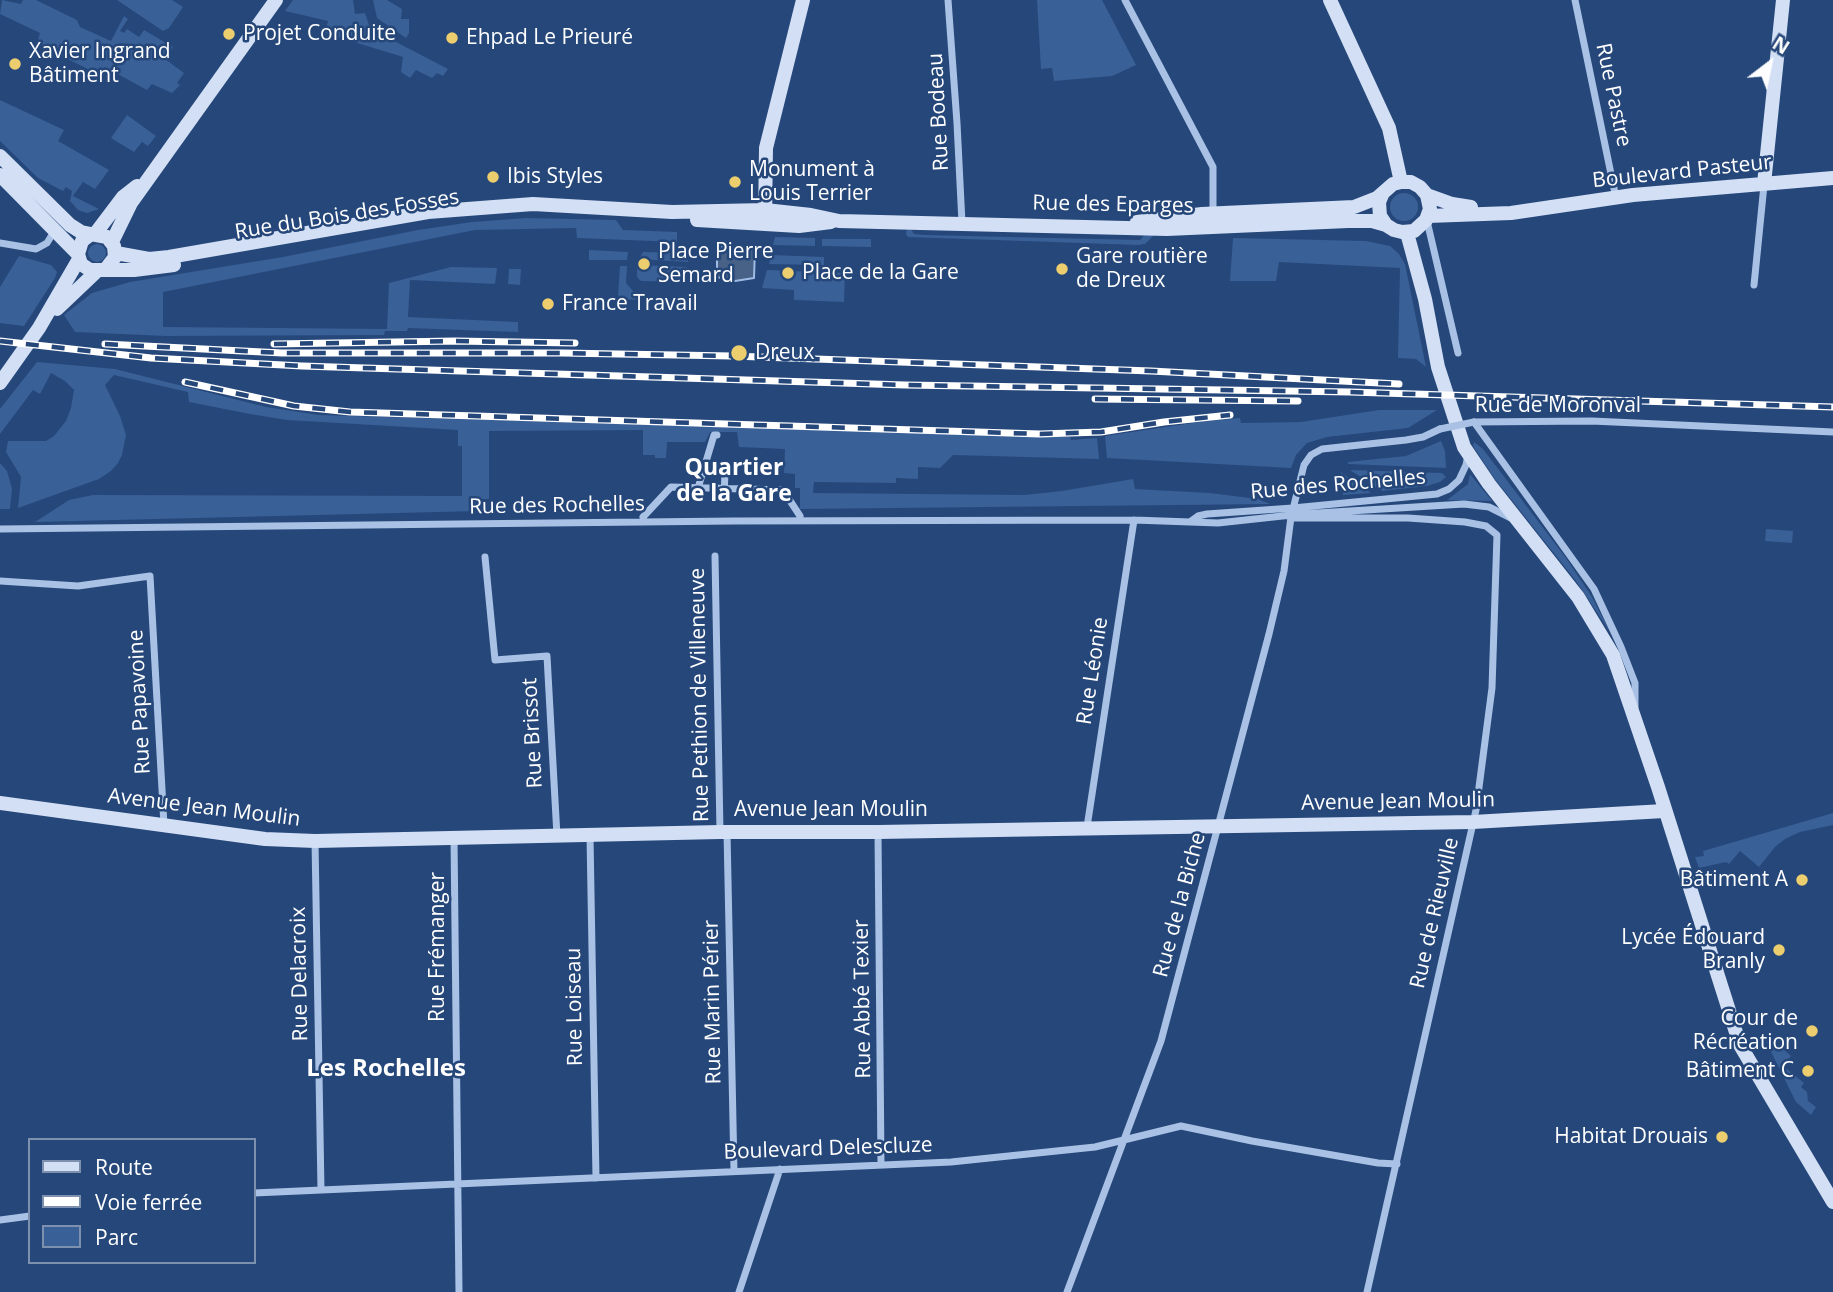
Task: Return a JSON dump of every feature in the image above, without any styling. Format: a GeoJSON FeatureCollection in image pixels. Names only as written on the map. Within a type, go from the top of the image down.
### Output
{"type":"FeatureCollection","features":[{"type":"Feature","properties":{"kind":"main road"},"geometry":{"type":"LineString","coordinates":[[38,328],[113,262],[114,248],[127,210],[276,0]]}},
{"type":"Feature","properties":{"kind":"main road"},"geometry":{"type":"LineString","coordinates":[[765,217],[766,148],[803,0]]}},
{"type":"Feature","properties":{"kind":"main road"},"geometry":{"type":"LineString","coordinates":[[1330,0],[1389,128],[1401,182]]}},
{"type":"Feature","properties":{"kind":"main road"},"geometry":{"type":"LineString","coordinates":[[1764,184],[1783,0]]}},
{"type":"Feature","properties":{"kind":"main road"},"geometry":{"type":"LineString","coordinates":[[0,156],[70,225],[82,232],[107,237],[114,248]]}},
{"type":"Feature","properties":{"kind":"main road"},"geometry":{"type":"LineString","coordinates":[[0,175],[55,230],[85,268],[101,271]]}},
{"type":"Feature","properties":{"kind":"main road","name":"Boulevard Pasteur"},"geometry":{"type":"LineString","coordinates":[[1427,218],[1511,213],[1616,198],[1833,178]]}},
{"type":"Feature","properties":{"kind":"main road"},"geometry":{"type":"LineString","coordinates":[[0,383],[38,328],[78,257],[82,240],[93,234],[123,197],[147,180]]}},
{"type":"Feature","properties":{"kind":"main road"},"geometry":{"type":"LineString","coordinates":[[1212,221],[1354,208],[1382,195],[1393,184],[1401,182],[1411,182],[1427,195],[1430,209],[1427,218],[1419,228],[1407,233],[1394,230],[1380,216],[1382,195]]}},
{"type":"Feature","properties":{"kind":"main road","name":"Boulevard Pasteur"},"geometry":{"type":"LineString","coordinates":[[1427,195],[1452,204],[1536,209]]}},
{"type":"Feature","properties":{"kind":"main road","name":"Rue du Bois des Fosses"},"geometry":{"type":"LineString","coordinates":[[114,248],[149,259],[169,257],[428,212],[533,204],[765,217]]}},
{"type":"Feature","properties":{"kind":"main road","name":"Rue du Bois des Fosses"},"geometry":{"type":"LineString","coordinates":[[101,271],[151,269],[428,219],[471,215],[533,211],[672,217],[765,217]]}},
{"type":"Feature","properties":{"kind":"main road","name":"Rue des Eparges"},"geometry":{"type":"LineString","coordinates":[[765,217],[810,225],[839,220],[1167,229],[1212,221],[1364,220],[1387,225]]}},
{"type":"Feature","properties":{"kind":"main road"},"geometry":{"type":"LineString","coordinates":[[1407,233],[1425,299],[1440,374],[1468,454],[1592,617],[1613,655],[1740,1045],[1833,1202]]}},
{"type":"Feature","properties":{"kind":"main road","name":"Avenue Jean Moulin"},"geometry":{"type":"LineString","coordinates":[[0,803],[265,839],[314,841],[1087,827],[1221,819],[1473,822],[1664,811]]}},
{"type":"Feature","properties":{"kind":"street","name":"Rue Bodeau"},"geometry":{"type":"LineString","coordinates":[[948,0],[961,223]]}},
{"type":"Feature","properties":{"kind":"street"},"geometry":{"type":"LineString","coordinates":[[1125,0],[1213,167],[1212,221]]}},
{"type":"Feature","properties":{"kind":"street","name":"Rue Pastre"},"geometry":{"type":"LineString","coordinates":[[1575,0],[1616,198]]}},
{"type":"Feature","properties":{"kind":"street"},"geometry":{"type":"LineString","coordinates":[[1754,285],[1764,184]]}},
{"type":"Feature","properties":{"kind":"street"},"geometry":{"type":"LineString","coordinates":[[1427,218],[1458,353]]}},
{"type":"Feature","properties":{"kind":"street"},"geometry":{"type":"LineString","coordinates":[[0,243],[36,249],[47,243],[55,230]]}},
{"type":"Feature","properties":{"kind":"street","name":"Rue de Moronval"},"geometry":{"type":"LineString","coordinates":[[1292,513],[1301,472],[1307,459],[1315,452],[1333,447],[1423,437],[1440,429],[1474,422],[1592,421],[1833,432]]}},
{"type":"Feature","properties":{"kind":"street"},"geometry":{"type":"LineString","coordinates":[[1474,422],[1594,589],[1635,683],[1634,715]]}},
{"type":"Feature","properties":{"kind":"street"},"geometry":{"type":"LineString","coordinates":[[698,488],[714,435],[717,435]]}},
{"type":"Feature","properties":{"kind":"street","name":"Rue des Rochelles"},"geometry":{"type":"LineString","coordinates":[[0,523],[4,529],[733,521],[1189,521],[1207,514],[1292,513],[1437,494],[1449,489],[1459,480],[1468,454]]}},
{"type":"Feature","properties":{"kind":"street"},"geometry":{"type":"LineString","coordinates":[[724,497],[725,472]]}},
{"type":"Feature","properties":{"kind":"street"},"geometry":{"type":"LineString","coordinates":[[643,517],[671,487],[783,490],[800,516]]}},
{"type":"Feature","properties":{"kind":"street","name":"Rue des Rochelles"},"geometry":{"type":"LineString","coordinates":[[1292,513],[1464,504],[1489,508],[1519,523]]}},
{"type":"Feature","properties":{"kind":"street","name":"Rue des Rochelles"},"geometry":{"type":"LineString","coordinates":[[1292,513],[1300,519],[1408,518],[1465,522],[1486,526],[1497,536]]}},
{"type":"Feature","properties":{"kind":"street","name":"Rue de la Biche"},"geometry":{"type":"LineString","coordinates":[[1067,1292],[1161,1041],[1284,571],[1292,513]]}},
{"type":"Feature","properties":{"kind":"street","name":"Rue Léonie"},"geometry":{"type":"LineString","coordinates":[[1087,827],[1134,520]]}},
{"type":"Feature","properties":{"kind":"street","name":"Rue de Rieuville"},"geometry":{"type":"LineString","coordinates":[[1367,1292],[1473,822],[1492,688],[1497,536]]}},
{"type":"Feature","properties":{"kind":"street","name":"Rue Pethion de Villeneuve"},"geometry":{"type":"LineString","coordinates":[[715,556],[723,832]]}},
{"type":"Feature","properties":{"kind":"street","name":"Rue Brissot"},"geometry":{"type":"LineString","coordinates":[[485,557],[495,660],[547,656],[557,837]]}},
{"type":"Feature","properties":{"kind":"street","name":"Rue Papavoine"},"geometry":{"type":"LineString","coordinates":[[0,581],[78,586],[150,576],[164,825]]}},
{"type":"Feature","properties":{"kind":"street","name":"Rue Marin Périer"},"geometry":{"type":"LineString","coordinates":[[723,832],[734,1171]]}},
{"type":"Feature","properties":{"kind":"street","name":"Rue Abbé Texier"},"geometry":{"type":"LineString","coordinates":[[878,832],[881,1165]]}},
{"type":"Feature","properties":{"kind":"street","name":"Rue Loiseau"},"geometry":{"type":"LineString","coordinates":[[590,836],[596,1178]]}},
{"type":"Feature","properties":{"kind":"street","name":"Rue Frémanger"},"geometry":{"type":"LineString","coordinates":[[454,837],[459,1292]]}},
{"type":"Feature","properties":{"kind":"street","name":"Rue Delacroix"},"geometry":{"type":"LineString","coordinates":[[314,841],[321,1190]]}},
{"type":"Feature","properties":{"kind":"street","name":"Boulevard Delescluze"},"geometry":{"type":"LineString","coordinates":[[256,1194],[964,1161],[1095,1147],[1181,1126],[1252,1141],[1397,1164]]}},
{"type":"Feature","properties":{"kind":"street"},"geometry":{"type":"LineString","coordinates":[[739,1292],[780,1169]]}},
{"type":"Feature","properties":{"kind":"street"},"geometry":{"type":"LineString","coordinates":[[0,1220],[28,1216]]}},
{"type":"Feature","properties":{"kind":"green space"},"geometry":{"type":"Polygon","coordinates":[[[2,0],[21,4],[23,0],[36,0],[77,20],[80,27],[111,41],[124,16],[128,19],[120,31],[124,33],[127,29],[139,37],[144,30],[173,47],[165,59],[184,73],[177,83],[180,85],[172,93],[152,84],[147,90],[105,67],[100,75],[37,44],[40,33],[0,14],[2,0]]]}},
{"type":"Feature","properties":{"kind":"green space"},"geometry":{"type":"Polygon","coordinates":[[[117,0],[172,0],[183,7],[169,28],[163,31],[117,0]]]}},
{"type":"Feature","properties":{"kind":"green space"},"geometry":{"type":"Polygon","coordinates":[[[293,0],[353,0],[355,14],[365,13],[369,25],[375,31],[448,69],[443,76],[437,73],[432,78],[416,70],[410,78],[401,72],[403,57],[325,33],[328,21],[285,11],[293,0]]]}},
{"type":"Feature","properties":{"kind":"green space"},"geometry":{"type":"Polygon","coordinates":[[[373,0],[387,0],[402,9],[401,19],[409,19],[409,33],[406,38],[377,18],[373,0]]]}},
{"type":"Feature","properties":{"kind":"green space"},"geometry":{"type":"Polygon","coordinates":[[[1037,0],[1102,0],[1136,65],[1112,76],[1054,81],[1052,68],[1041,69],[1037,0]]]}},
{"type":"Feature","properties":{"kind":"green space"},"geometry":{"type":"Polygon","coordinates":[[[0,100],[64,130],[58,141],[109,170],[95,189],[83,182],[73,196],[99,209],[87,213],[78,210],[70,201],[72,191],[66,187],[63,191],[38,178],[0,141],[0,100]]]}},
{"type":"Feature","properties":{"kind":"green space"},"geometry":{"type":"Polygon","coordinates":[[[127,115],[156,136],[148,146],[142,142],[134,152],[111,138],[127,115]]]}},
{"type":"Feature","properties":{"kind":"green space"},"geometry":{"type":"Polygon","coordinates":[[[1404,193],[1414,197],[1418,207],[1414,217],[1404,221],[1394,217],[1390,207],[1394,197],[1404,193]]]}},
{"type":"Feature","properties":{"kind":"green space"},"geometry":{"type":"Polygon","coordinates":[[[526,218],[616,220],[623,230],[677,232],[677,242],[577,238],[576,228],[475,230],[163,292],[163,327],[387,329],[389,283],[451,267],[497,268],[495,284],[410,280],[408,317],[518,322],[518,332],[408,328],[407,331],[385,331],[384,335],[165,336],[75,332],[64,315],[92,293],[130,282],[283,257],[418,230],[526,218]]]}},
{"type":"Feature","properties":{"kind":"green space"},"geometry":{"type":"Polygon","coordinates":[[[907,229],[911,229],[914,234],[924,235],[1140,240],[1145,234],[1155,234],[1145,244],[1139,245],[908,237],[907,229]]]}},
{"type":"Feature","properties":{"kind":"green space"},"geometry":{"type":"Polygon","coordinates":[[[775,237],[815,238],[815,246],[773,245],[775,237]]]}},
{"type":"Feature","properties":{"kind":"green space"},"geometry":{"type":"Polygon","coordinates":[[[1233,238],[1366,241],[1390,246],[1405,264],[1426,367],[1416,359],[1398,358],[1400,268],[1279,262],[1276,281],[1230,281],[1233,238]]]}},
{"type":"Feature","properties":{"kind":"green space"},"geometry":{"type":"Polygon","coordinates":[[[822,239],[871,239],[871,247],[822,246],[822,239]]]}},
{"type":"Feature","properties":{"kind":"green space"},"geometry":{"type":"Polygon","coordinates":[[[97,244],[103,247],[106,253],[103,259],[97,262],[91,259],[88,253],[91,247],[97,244]]]}},
{"type":"Feature","properties":{"kind":"green space"},"geometry":{"type":"Polygon","coordinates":[[[589,250],[628,252],[627,260],[589,260],[589,250]]]}},
{"type":"Feature","properties":{"kind":"green space"},"geometry":{"type":"Polygon","coordinates":[[[643,252],[688,253],[688,262],[639,259],[643,252]]]}},
{"type":"Feature","properties":{"kind":"green space"},"geometry":{"type":"Polygon","coordinates":[[[771,255],[824,257],[824,265],[769,264],[771,255]]]}},
{"type":"Feature","properties":{"kind":"green space"},"geometry":{"type":"Polygon","coordinates":[[[19,256],[51,265],[57,272],[24,326],[0,323],[0,287],[19,256]]]}},
{"type":"Feature","properties":{"kind":"green space"},"geometry":{"type":"Polygon","coordinates":[[[637,265],[687,267],[687,282],[641,281],[637,277],[637,265]]]}},
{"type":"Feature","properties":{"kind":"green space"},"geometry":{"type":"Polygon","coordinates":[[[620,266],[627,266],[626,283],[634,292],[639,292],[638,300],[624,299],[618,295],[620,266]]]}},
{"type":"Feature","properties":{"kind":"green space"},"geometry":{"type":"Polygon","coordinates":[[[509,269],[521,269],[520,285],[508,284],[509,269]]]}},
{"type":"Feature","properties":{"kind":"green space"},"geometry":{"type":"Polygon","coordinates":[[[767,270],[845,273],[844,302],[794,300],[794,290],[762,288],[767,270]]]}},
{"type":"Feature","properties":{"kind":"green space"},"geometry":{"type":"Polygon","coordinates":[[[37,362],[115,369],[266,407],[319,415],[1070,437],[1071,440],[1097,438],[1099,459],[953,455],[940,468],[918,467],[918,479],[896,478],[896,483],[814,482],[813,493],[1024,495],[1133,479],[1135,489],[1210,493],[1258,499],[1270,504],[800,509],[800,488],[795,488],[795,474],[784,473],[785,449],[739,447],[737,432],[710,432],[705,442],[667,442],[666,458],[655,458],[655,455],[643,455],[643,430],[489,431],[489,499],[479,499],[479,511],[35,522],[69,500],[93,495],[462,496],[462,446],[458,446],[458,430],[287,420],[189,402],[188,392],[114,375],[105,385],[126,435],[118,463],[99,479],[18,508],[21,477],[6,452],[8,441],[46,441],[54,436],[66,421],[74,390],[51,373],[40,394],[33,390],[0,434],[0,409],[37,362]]]}},
{"type":"Feature","properties":{"kind":"green space"},"geometry":{"type":"Polygon","coordinates":[[[1379,410],[1437,410],[1408,428],[1327,437],[1307,443],[1296,455],[1291,468],[1107,458],[1105,436],[1206,421],[1240,418],[1241,423],[1301,422],[1379,410]]]}},
{"type":"Feature","properties":{"kind":"green space"},"geometry":{"type":"Polygon","coordinates":[[[1441,441],[1445,451],[1446,468],[1348,464],[1406,456],[1441,441]]]}},
{"type":"Feature","properties":{"kind":"green space"},"geometry":{"type":"Polygon","coordinates":[[[1474,442],[1483,449],[1566,558],[1592,597],[1610,632],[1576,581],[1495,479],[1473,446],[1474,442]]]}},
{"type":"Feature","properties":{"kind":"green space"},"geometry":{"type":"Polygon","coordinates":[[[0,463],[7,471],[12,489],[10,509],[0,509],[0,463]]]}},
{"type":"Feature","properties":{"kind":"green space"},"geometry":{"type":"Polygon","coordinates":[[[1350,470],[1442,473],[1446,477],[1427,486],[1382,491],[1350,470]]]}},
{"type":"Feature","properties":{"kind":"green space"},"geometry":{"type":"Polygon","coordinates":[[[1341,472],[1352,480],[1371,493],[1343,495],[1341,472]]]}},
{"type":"Feature","properties":{"kind":"green space"},"geometry":{"type":"Polygon","coordinates":[[[1470,474],[1492,501],[1447,500],[1468,484],[1470,474]]]}},
{"type":"Feature","properties":{"kind":"green space"},"geometry":{"type":"Polygon","coordinates":[[[1766,529],[1793,531],[1792,543],[1765,541],[1766,529]]]}},
{"type":"Feature","properties":{"kind":"green space"},"geometry":{"type":"Polygon","coordinates":[[[1833,813],[1833,825],[1800,832],[1785,839],[1759,867],[1740,851],[1729,864],[1726,862],[1699,868],[1695,857],[1704,856],[1703,851],[1833,813]]]}},
{"type":"Feature","properties":{"kind":"green space"},"geometry":{"type":"Polygon","coordinates":[[[1765,1040],[1776,1049],[1780,1046],[1791,1056],[1783,1066],[1804,1083],[1801,1087],[1807,1092],[1808,1101],[1816,1107],[1811,1115],[1796,1102],[1765,1040]]]}},
{"type":"Feature","properties":{"kind":"shaded area"},"geometry":{"type":"Polygon","coordinates":[[[717,246],[755,248],[754,278],[735,281],[717,277],[717,246]]]}},
{"type":"Feature","properties":{"kind":"railway"},"geometry":{"type":"LineString","coordinates":[[0,341],[151,358],[302,366],[905,385],[1350,392],[1833,407]]}},
{"type":"Feature","properties":{"kind":"railway"},"geometry":{"type":"LineString","coordinates":[[274,344],[455,341],[575,343]]}},
{"type":"Feature","properties":{"kind":"railway"},"geometry":{"type":"LineString","coordinates":[[105,344],[282,353],[732,356],[1151,371],[1399,384]]}},
{"type":"Feature","properties":{"kind":"railway"},"geometry":{"type":"LineString","coordinates":[[185,382],[294,406],[350,412],[1040,434],[1101,432],[1230,415]]}},
{"type":"Feature","properties":{"kind":"railway"},"geometry":{"type":"LineString","coordinates":[[1095,399],[1298,401]]}},
{"type":"Feature","properties":{"kind":"place","name":"Projet Conduite"},"geometry":{"type":"Point","coordinates":[229,34]}},
{"type":"Feature","properties":{"kind":"place","name":"Ehpad Le Prieuré"},"geometry":{"type":"Point","coordinates":[452,38]}},
{"type":"Feature","properties":{"kind":"place","name":"Xavier Ingrand Bâtiment"},"geometry":{"type":"Point","coordinates":[15,64]}},
{"type":"Feature","properties":{"kind":"place","name":"Ibis Styles"},"geometry":{"type":"Point","coordinates":[493,177]}},
{"type":"Feature","properties":{"kind":"place","name":"Monument à Louis Terrier"},"geometry":{"type":"Point","coordinates":[735,182]}},
{"type":"Feature","properties":{"kind":"place","name":"Place Pierre Semard"},"geometry":{"type":"Point","coordinates":[644,264]}},
{"type":"Feature","properties":{"kind":"place","name":"Gare routière de Dreux"},"geometry":{"type":"Point","coordinates":[1062,269]}},
{"type":"Feature","properties":{"kind":"place","name":"Place de la Gare"},"geometry":{"type":"Point","coordinates":[788,273]}},
{"type":"Feature","properties":{"kind":"place","name":"France Travail"},"geometry":{"type":"Point","coordinates":[548,304]}},
{"type":"Feature","properties":{"kind":"place","name":"Dreux"},"geometry":{"type":"Point","coordinates":[739,353]}},
{"type":"Feature","properties":{"kind":"place","name":"Bâtiment A"},"geometry":{"type":"Point","coordinates":[1802,880]}},
{"type":"Feature","properties":{"kind":"place","name":"Lycée Édouard Branly"},"geometry":{"type":"Point","coordinates":[1779,950]}},
{"type":"Feature","properties":{"kind":"place","name":"Cour de Récréation"},"geometry":{"type":"Point","coordinates":[1812,1031]}},
{"type":"Feature","properties":{"kind":"place","name":"Bâtiment C"},"geometry":{"type":"Point","coordinates":[1808,1071]}},
{"type":"Feature","properties":{"kind":"place","name":"Habitat Drouais"},"geometry":{"type":"Point","coordinates":[1722,1137]}},
{"type":"Feature","properties":{"kind":"district","name":"Quartier de la Gare"},"geometry":{"type":"Point","coordinates":[734,481]}},
{"type":"Feature","properties":{"kind":"district","name":"Les Rochelles"},"geometry":{"type":"Point","coordinates":[386,1069]}}]}
